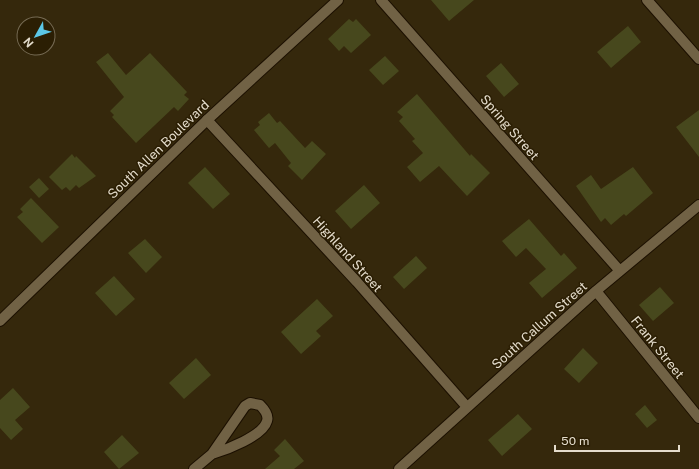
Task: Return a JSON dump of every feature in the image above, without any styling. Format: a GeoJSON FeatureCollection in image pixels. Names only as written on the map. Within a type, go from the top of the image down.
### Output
{"type":"FeatureCollection","features":[{"type":"Feature","properties":{"kind":"street","name":"South Allen Boulevard"},"geometry":{"type":"LineString","coordinates":[[0,321],[207,120],[338,0]]}},
{"type":"Feature","properties":{"kind":"street","name":"Spring Street"},"geometry":{"type":"LineString","coordinates":[[381,0],[620,271]]}},
{"type":"Feature","properties":{"kind":"street"},"geometry":{"type":"LineString","coordinates":[[647,0],[699,59]]}},
{"type":"Feature","properties":{"kind":"street","name":"Highland Street"},"geometry":{"type":"LineString","coordinates":[[207,120],[357,282],[467,407]]}},
{"type":"Feature","properties":{"kind":"street","name":"South Callum Street"},"geometry":{"type":"LineString","coordinates":[[399,469],[596,292],[699,205]]}},
{"type":"Feature","properties":{"kind":"street","name":"Frank Street"},"geometry":{"type":"LineString","coordinates":[[596,292],[699,418]]}},
{"type":"Feature","properties":{"kind":"street"},"geometry":{"type":"LineString","coordinates":[[194,469],[212,454],[245,406],[250,403],[260,405],[267,416],[267,421],[264,427],[238,444],[212,454]]}},
{"type":"Feature","properties":{"kind":"building"},"geometry":{"type":"Polygon","coordinates":[[[431,0],[474,0],[449,21],[431,0]]]}},
{"type":"Feature","properties":{"kind":"building"},"geometry":{"type":"Polygon","coordinates":[[[349,19],[353,22],[356,19],[371,35],[351,53],[344,46],[339,51],[328,39],[349,19]]]}},
{"type":"Feature","properties":{"kind":"building"},"geometry":{"type":"Polygon","coordinates":[[[628,26],[641,42],[611,68],[597,52],[628,26]]]}},
{"type":"Feature","properties":{"kind":"building"},"geometry":{"type":"Polygon","coordinates":[[[108,53],[126,75],[150,53],[187,92],[184,95],[189,99],[178,111],[174,107],[136,143],[112,117],[114,115],[110,111],[124,97],[96,62],[108,53]]]}},
{"type":"Feature","properties":{"kind":"building"},"geometry":{"type":"Polygon","coordinates":[[[385,56],[399,71],[383,85],[369,70],[385,56]]]}},
{"type":"Feature","properties":{"kind":"building"},"geometry":{"type":"Polygon","coordinates":[[[501,63],[519,84],[504,97],[486,76],[501,63]]]}},
{"type":"Feature","properties":{"kind":"building"},"geometry":{"type":"Polygon","coordinates":[[[417,94],[470,156],[471,154],[490,173],[467,196],[439,166],[420,182],[407,167],[423,153],[412,141],[415,139],[399,121],[403,117],[397,112],[417,94]]]}},
{"type":"Feature","properties":{"kind":"building"},"geometry":{"type":"Polygon","coordinates":[[[699,110],[699,157],[676,127],[699,110]]]}},
{"type":"Feature","properties":{"kind":"building"},"geometry":{"type":"Polygon","coordinates":[[[269,113],[277,123],[280,121],[305,148],[312,141],[326,154],[302,180],[288,166],[291,163],[275,143],[269,148],[254,130],[260,125],[258,122],[269,113]]]}},
{"type":"Feature","properties":{"kind":"building"},"geometry":{"type":"Polygon","coordinates":[[[72,154],[75,158],[76,156],[96,176],[79,188],[76,185],[70,191],[66,187],[62,190],[49,177],[72,154]]]}},
{"type":"Feature","properties":{"kind":"building"},"geometry":{"type":"Polygon","coordinates":[[[205,167],[230,194],[213,209],[188,183],[205,167]]]}},
{"type":"Feature","properties":{"kind":"building"},"geometry":{"type":"Polygon","coordinates":[[[633,167],[653,193],[626,216],[624,214],[611,225],[605,218],[601,222],[576,186],[591,175],[601,189],[633,167]]]}},
{"type":"Feature","properties":{"kind":"building"},"geometry":{"type":"Polygon","coordinates":[[[39,178],[49,189],[39,198],[29,187],[39,178]]]}},
{"type":"Feature","properties":{"kind":"building"},"geometry":{"type":"Polygon","coordinates":[[[364,185],[380,203],[351,229],[335,211],[364,185]]]}},
{"type":"Feature","properties":{"kind":"building"},"geometry":{"type":"Polygon","coordinates":[[[31,198],[59,227],[42,243],[17,217],[23,212],[20,209],[31,198]]]}},
{"type":"Feature","properties":{"kind":"building"},"geometry":{"type":"Polygon","coordinates":[[[529,219],[561,256],[564,253],[577,268],[542,298],[529,283],[546,269],[526,248],[516,257],[502,241],[529,219]]]}},
{"type":"Feature","properties":{"kind":"building"},"geometry":{"type":"Polygon","coordinates":[[[145,239],[162,257],[146,273],[128,253],[145,239]]]}},
{"type":"Feature","properties":{"kind":"building"},"geometry":{"type":"Polygon","coordinates":[[[416,256],[427,268],[404,289],[393,277],[416,256]]]}},
{"type":"Feature","properties":{"kind":"building"},"geometry":{"type":"Polygon","coordinates":[[[114,276],[135,299],[116,316],[95,293],[114,276]]]}},
{"type":"Feature","properties":{"kind":"building"},"geometry":{"type":"Polygon","coordinates":[[[660,287],[674,303],[653,321],[639,305],[660,287]]]}},
{"type":"Feature","properties":{"kind":"building"},"geometry":{"type":"Polygon","coordinates":[[[317,299],[333,316],[316,331],[321,336],[301,354],[281,332],[317,299]]]}},
{"type":"Feature","properties":{"kind":"building"},"geometry":{"type":"Polygon","coordinates":[[[583,348],[598,363],[579,383],[564,369],[583,348]]]}},
{"type":"Feature","properties":{"kind":"building"},"geometry":{"type":"Polygon","coordinates":[[[196,358],[211,375],[184,399],[169,383],[196,358]]]}},
{"type":"Feature","properties":{"kind":"building"},"geometry":{"type":"Polygon","coordinates":[[[13,388],[30,407],[15,420],[23,429],[11,440],[0,428],[0,400],[13,388]]]}},
{"type":"Feature","properties":{"kind":"building"},"geometry":{"type":"Polygon","coordinates":[[[645,405],[657,420],[647,428],[635,414],[645,405]]]}},
{"type":"Feature","properties":{"kind":"building"},"geometry":{"type":"Polygon","coordinates":[[[518,414],[532,429],[502,456],[488,440],[518,414]]]}},
{"type":"Feature","properties":{"kind":"building"},"geometry":{"type":"Polygon","coordinates":[[[122,435],[139,453],[119,469],[104,452],[122,435]]]}},
{"type":"Feature","properties":{"kind":"building"},"geometry":{"type":"Polygon","coordinates":[[[285,439],[304,461],[294,469],[265,469],[280,456],[274,450],[285,439]]]}}]}
